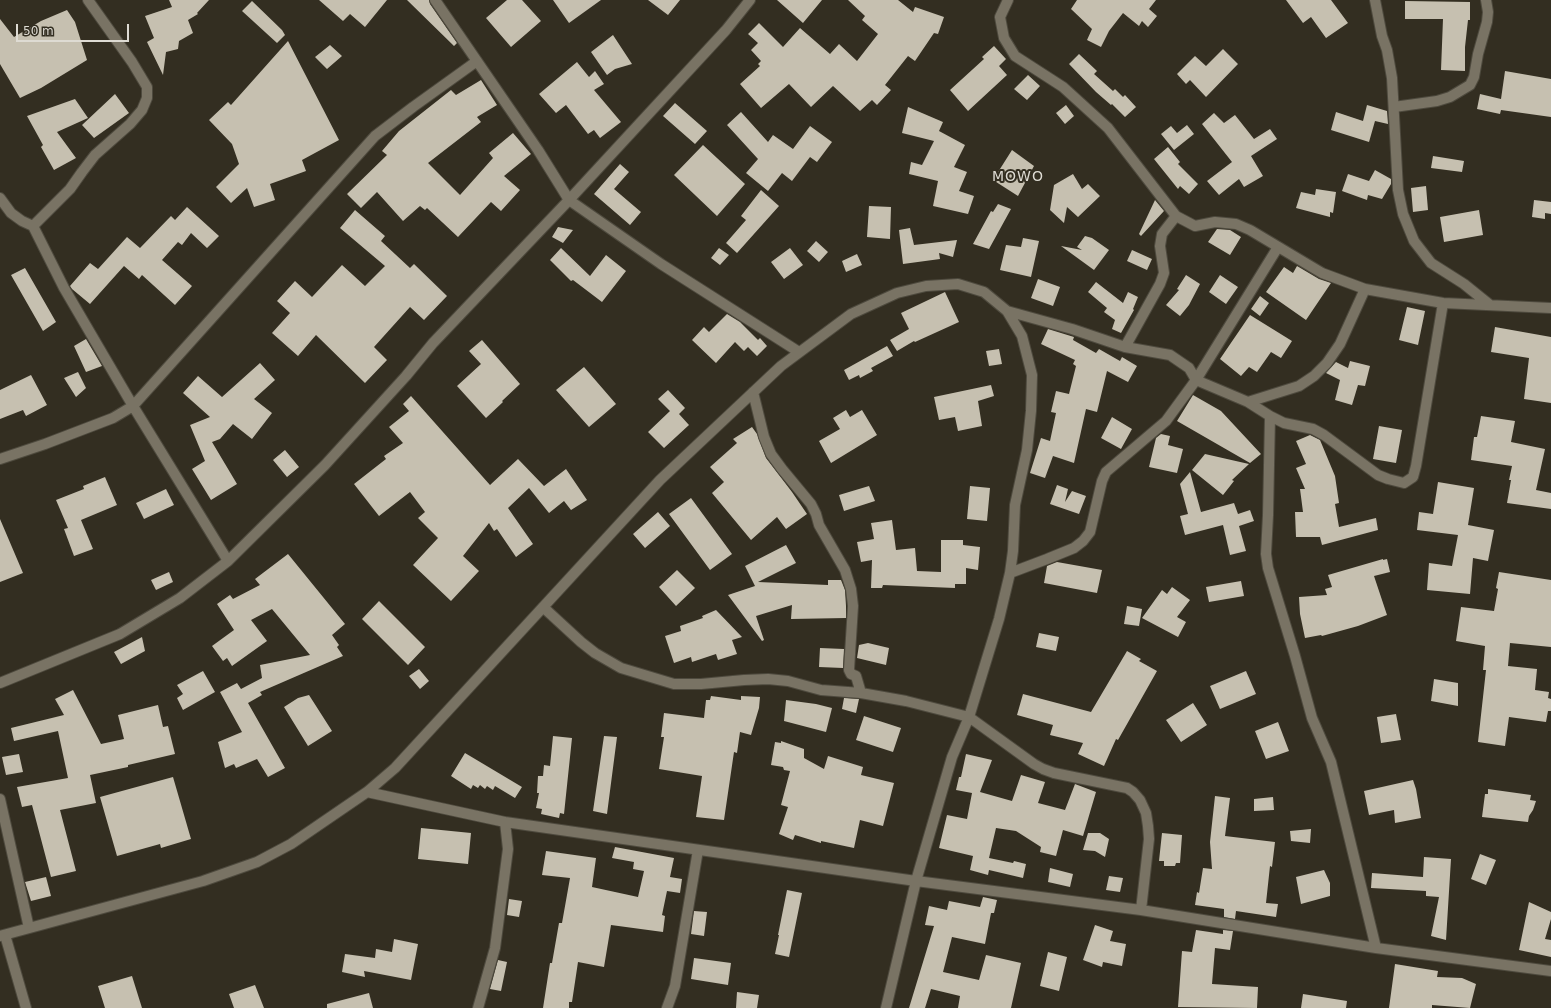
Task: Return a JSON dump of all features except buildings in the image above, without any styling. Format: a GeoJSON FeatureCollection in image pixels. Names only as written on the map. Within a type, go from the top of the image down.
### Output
{"type":"FeatureCollection","features":[{"type":"Feature","properties":{"kind":"street"},"geometry":{"type":"LineString","coordinates":[[33,226],[70,189],[96,155],[130,124],[142,110],[147,98],[147,87],[132,62],[88,0]]}},
{"type":"Feature","properties":{"kind":"street"},"geometry":{"type":"LineString","coordinates":[[435,0],[538,150],[569,200],[661,264],[799,352]]}},
{"type":"Feature","properties":{"kind":"street"},"geometry":{"type":"LineString","coordinates":[[0,683],[120,634],[174,601],[228,561],[325,465],[406,376],[433,343],[569,200],[726,30],[750,0]]}},
{"type":"Feature","properties":{"kind":"street"},"geometry":{"type":"LineString","coordinates":[[1008,0],[1000,17],[1004,38],[1015,56],[1063,87],[1108,128],[1176,216],[1195,226],[1215,222],[1236,224],[1250,230],[1322,273],[1365,289],[1443,303],[1551,308]]}},
{"type":"Feature","properties":{"kind":"street"},"geometry":{"type":"LineString","coordinates":[[1375,0],[1392,78],[1398,190],[1403,214],[1414,241],[1431,263],[1464,284],[1490,305]]}},
{"type":"Feature","properties":{"kind":"street"},"geometry":{"type":"LineString","coordinates":[[1394,107],[1437,101],[1450,97],[1470,85],[1474,76],[1478,54],[1487,22],[1488,12],[1486,0]]}},
{"type":"Feature","properties":{"kind":"street"},"geometry":{"type":"LineString","coordinates":[[0,459],[45,444],[113,418],[134,406],[370,142],[412,107],[477,61]]}},
{"type":"Feature","properties":{"kind":"street"},"geometry":{"type":"LineString","coordinates":[[0,198],[12,213],[22,221],[33,226],[64,288],[228,561]]}},
{"type":"Feature","properties":{"kind":"street"},"geometry":{"type":"LineString","coordinates":[[1125,347],[1160,284],[1164,273],[1160,246],[1162,234],[1176,216]]}},
{"type":"Feature","properties":{"kind":"street"},"geometry":{"type":"LineString","coordinates":[[1010,573],[1074,548],[1083,541],[1090,532],[1102,481],[1106,472],[1166,421],[1196,380],[1278,247]]}},
{"type":"Feature","properties":{"kind":"street"},"geometry":{"type":"LineString","coordinates":[[26,1008],[3,936],[203,881],[257,862],[291,844],[367,792],[395,768],[660,480],[781,366],[851,314],[897,293],[926,286],[958,284],[984,292],[1007,311],[1022,336],[1032,375],[1031,411],[1027,450],[1015,506],[1013,551],[1010,573],[999,618],[969,717],[952,757],[916,881],[886,1008]]}},
{"type":"Feature","properties":{"kind":"street"},"geometry":{"type":"LineString","coordinates":[[1248,402],[1299,386],[1314,376],[1327,363],[1340,344],[1365,289]]}},
{"type":"Feature","properties":{"kind":"street"},"geometry":{"type":"LineString","coordinates":[[1007,311],[1072,329],[1125,347],[1170,355],[1190,368],[1196,380],[1248,402],[1284,423],[1312,429],[1324,435],[1378,475],[1404,483],[1413,477],[1416,466],[1443,303]]}},
{"type":"Feature","properties":{"kind":"street"},"geometry":{"type":"LineString","coordinates":[[753,392],[764,437],[771,454],[782,470],[811,504],[816,514],[819,526],[845,570],[851,588],[853,606],[848,670],[851,674],[856,676],[861,693]]}},
{"type":"Feature","properties":{"kind":"street"},"geometry":{"type":"LineString","coordinates":[[1270,416],[1266,554],[1268,568],[1312,718],[1331,762],[1376,948]]}},
{"type":"Feature","properties":{"kind":"street"},"geometry":{"type":"LineString","coordinates":[[543,607],[580,642],[595,653],[621,668],[674,684],[701,684],[768,679],[788,681],[821,690],[861,693],[906,701],[969,717],[1043,769],[1054,773],[1127,788],[1134,792],[1140,800],[1146,813],[1148,832],[1141,910]]}},
{"type":"Feature","properties":{"kind":"street"},"geometry":{"type":"LineString","coordinates":[[367,792],[505,822],[916,881],[1141,910],[1376,948],[1551,972]]}},
{"type":"Feature","properties":{"kind":"street"},"geometry":{"type":"LineString","coordinates":[[0,799],[29,928]]}},
{"type":"Feature","properties":{"kind":"street"},"geometry":{"type":"LineString","coordinates":[[478,1008],[496,948],[508,849],[505,822]]}},
{"type":"Feature","properties":{"kind":"street"},"geometry":{"type":"LineString","coordinates":[[667,1008],[676,980],[698,850]]}},
{"type":"Feature","properties":{"kind":"district","name":"MOWO"},"geometry":{"type":"Point","coordinates":[1018,177]}}]}
